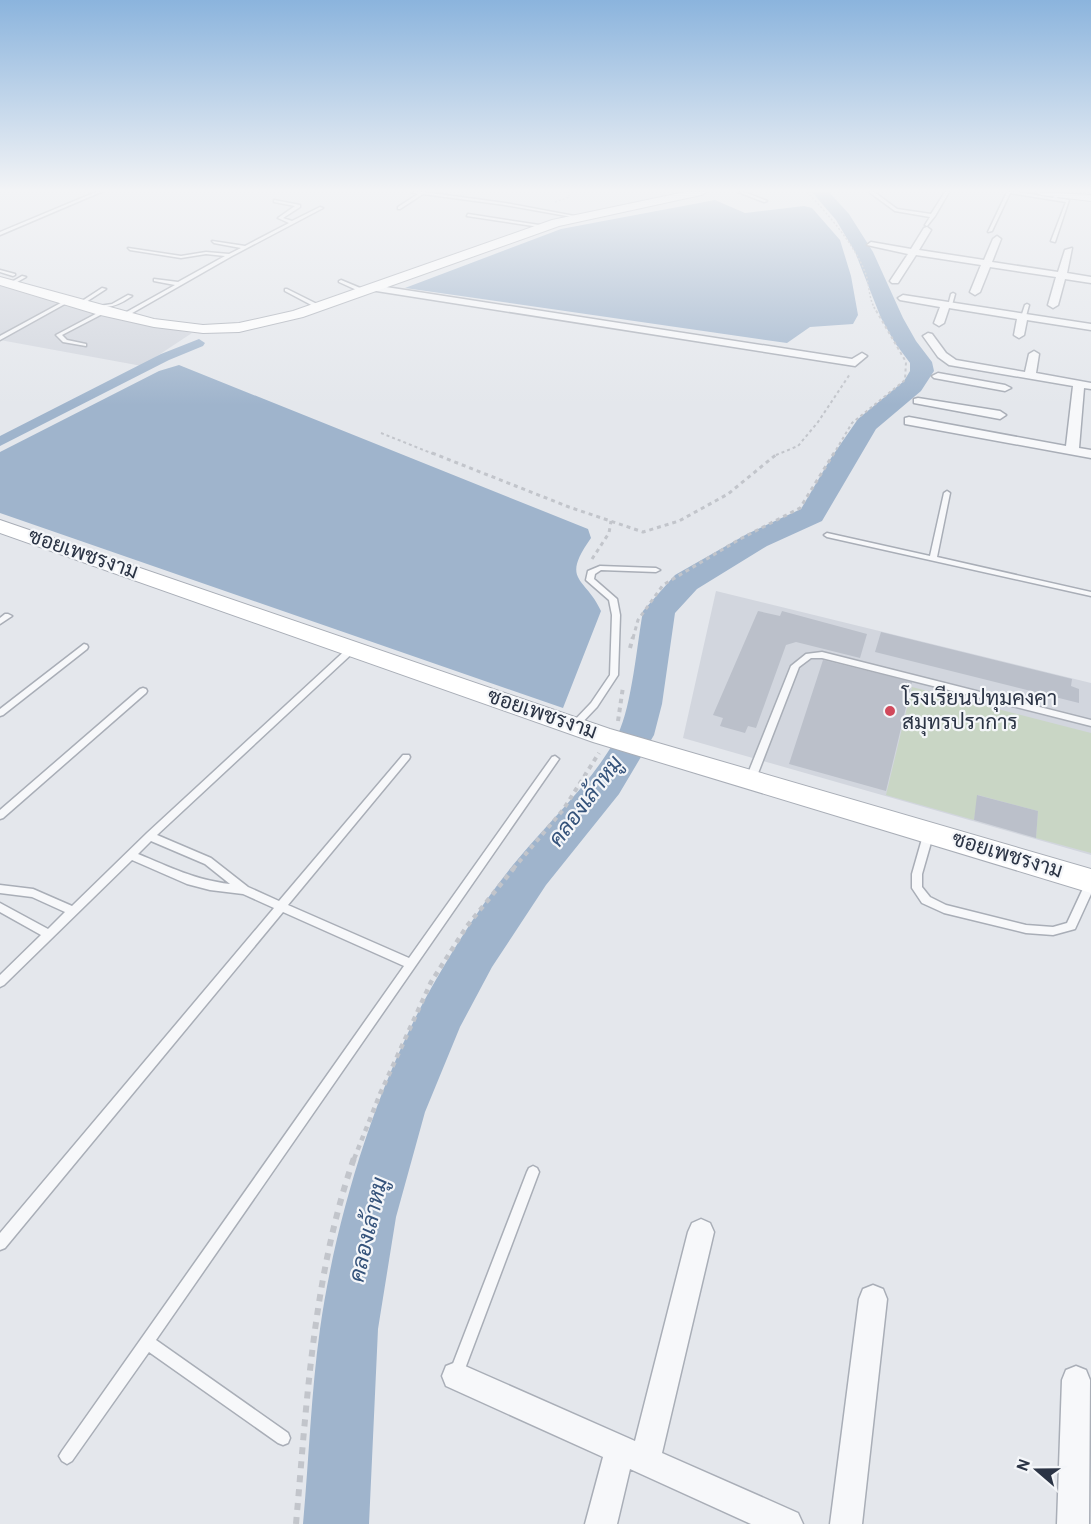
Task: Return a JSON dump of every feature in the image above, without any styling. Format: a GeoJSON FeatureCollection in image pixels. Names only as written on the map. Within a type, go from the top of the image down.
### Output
{"type":"FeatureCollection","features":[{"type":"Feature","properties":{"kind":"street"},"geometry":{"type":"LineString","coordinates":[[8,281],[124,315],[172,326],[211,329],[273,322],[441,263]]}},
{"type":"Feature","properties":{"kind":"street"},"geometry":{"type":"LineString","coordinates":[[895,281],[906,263]]}},
{"type":"Feature","properties":{"kind":"street"},"geometry":{"type":"LineString","coordinates":[[981,263],[1091,280]]}},
{"type":"Feature","properties":{"kind":"street"},"geometry":{"type":"LineString","coordinates":[[1053,305],[1066,263]]}},
{"type":"Feature","properties":{"kind":"street"},"geometry":{"type":"LineString","coordinates":[[975,292],[986,264]]}},
{"type":"Feature","properties":{"kind":"street"},"geometry":{"type":"LineString","coordinates":[[368,289],[859,359]]}},
{"type":"Feature","properties":{"kind":"street"},"geometry":{"type":"LineString","coordinates":[[903,298],[949,301],[1025,311],[1091,327]]}},
{"type":"Feature","properties":{"kind":"street"},"geometry":{"type":"LineString","coordinates":[[939,323],[949,301]]}},
{"type":"Feature","properties":{"kind":"street"},"geometry":{"type":"LineString","coordinates":[[1019,334],[1025,311]]}},
{"type":"Feature","properties":{"kind":"street"},"geometry":{"type":"LineString","coordinates":[[928,336],[947,360],[965,366],[1091,386]]}},
{"type":"Feature","properties":{"kind":"street"},"geometry":{"type":"LineString","coordinates":[[1030,376],[1034,354]]}},
{"type":"Feature","properties":{"kind":"street"},"geometry":{"type":"LineString","coordinates":[[996,438],[1007,372]]}},
{"type":"Feature","properties":{"kind":"street"},"geometry":{"type":"LineString","coordinates":[[938,376],[1002,401]]}},
{"type":"Feature","properties":{"kind":"street"},"geometry":{"type":"LineString","coordinates":[[1072,451],[1078,387]]}},
{"type":"Feature","properties":{"kind":"street"},"geometry":{"type":"LineString","coordinates":[[918,401],[1002,401]]}},
{"type":"Feature","properties":{"kind":"street"},"geometry":{"type":"LineString","coordinates":[[909,422],[1091,454]]}},
{"type":"Feature","properties":{"kind":"street","name":"ซอยเพชรงาม"},"geometry":{"type":"LineString","coordinates":[[0,526],[573,727],[1091,882]]}},
{"type":"Feature","properties":{"kind":"street"},"geometry":{"type":"LineString","coordinates":[[601,1524],[633,1455],[701,1232]]}},
{"type":"Feature","properties":{"kind":"street"},"geometry":{"type":"LineString","coordinates":[[846,1524],[873,1299]]}},
{"type":"Feature","properties":{"kind":"street"},"geometry":{"type":"LineString","coordinates":[[456,1377],[787,1524]]}},
{"type":"Feature","properties":{"kind":"street"},"geometry":{"type":"LineString","coordinates":[[1072,1524],[1076,1380]]}},
{"type":"Feature","properties":{"kind":"lane"},"geometry":{"type":"LineString","coordinates":[[124,315],[216,263]]}},
{"type":"Feature","properties":{"kind":"lane"},"geometry":{"type":"LineString","coordinates":[[0,271],[8,281],[56,297]]}},
{"type":"Feature","properties":{"kind":"lane"},"geometry":{"type":"LineString","coordinates":[[8,281],[24,277]]}},
{"type":"Feature","properties":{"kind":"lane"},"geometry":{"type":"LineString","coordinates":[[156,280],[179,284]]}},
{"type":"Feature","properties":{"kind":"lane"},"geometry":{"type":"LineString","coordinates":[[341,281],[368,289]]}},
{"type":"Feature","properties":{"kind":"lane"},"geometry":{"type":"LineString","coordinates":[[84,345],[65,341],[59,334],[104,289]]}},
{"type":"Feature","properties":{"kind":"lane"},"geometry":{"type":"LineString","coordinates":[[287,290],[319,307]]}},
{"type":"Feature","properties":{"kind":"lane"},"geometry":{"type":"LineString","coordinates":[[0,338],[88,305],[109,307],[130,296]]}},
{"type":"Feature","properties":{"kind":"lane"},"geometry":{"type":"LineString","coordinates":[[933,559],[947,493]]}},
{"type":"Feature","properties":{"kind":"lane"},"geometry":{"type":"LineString","coordinates":[[828,535],[1091,594]]}},
{"type":"Feature","properties":{"kind":"lane"},"geometry":{"type":"LineString","coordinates":[[573,727],[594,705],[614,675],[616,615],[613,599],[590,580],[593,572],[600,568],[656,570]]}},
{"type":"Feature","properties":{"kind":"lane"},"geometry":{"type":"LineString","coordinates":[[0,622],[8,616]]}},
{"type":"Feature","properties":{"kind":"lane"},"geometry":{"type":"LineString","coordinates":[[0,713],[84,647]]}},
{"type":"Feature","properties":{"kind":"lane"},"geometry":{"type":"LineString","coordinates":[[0,981],[150,836],[353,648]]}},
{"type":"Feature","properties":{"kind":"lane"},"geometry":{"type":"LineString","coordinates":[[750,781],[795,666],[809,656],[822,655],[1091,723]]}},
{"type":"Feature","properties":{"kind":"lane"},"geometry":{"type":"LineString","coordinates":[[0,815],[143,691]]}},
{"type":"Feature","properties":{"kind":"lane"},"geometry":{"type":"LineString","coordinates":[[0,1243],[406,757]]}},
{"type":"Feature","properties":{"kind":"lane"},"geometry":{"type":"LineString","coordinates":[[67,1456],[555,759]]}},
{"type":"Feature","properties":{"kind":"lane"},"geometry":{"type":"LineString","coordinates":[[929,832],[917,874],[917,888],[926,900],[944,909],[1026,929],[1053,931],[1071,926],[1091,882]]}},
{"type":"Feature","properties":{"kind":"lane"},"geometry":{"type":"LineString","coordinates":[[150,836],[208,861],[244,890],[411,964]]}},
{"type":"Feature","properties":{"kind":"lane"},"geometry":{"type":"LineString","coordinates":[[131,855],[191,881],[244,890]]}},
{"type":"Feature","properties":{"kind":"lane"},"geometry":{"type":"LineString","coordinates":[[0,889],[33,893],[73,911]]}},
{"type":"Feature","properties":{"kind":"lane"},"geometry":{"type":"LineString","coordinates":[[0,907],[48,934]]}},
{"type":"Feature","properties":{"kind":"lane"},"geometry":{"type":"LineString","coordinates":[[456,1377],[533,1172]]}},
{"type":"Feature","properties":{"kind":"lane"},"geometry":{"type":"LineString","coordinates":[[147,1342],[282,1438]]}},
{"type":"Feature","properties":{"kind":"path"},"geometry":{"type":"LineString","coordinates":[[628,659],[638,620],[663,585],[740,538],[800,508],[852,423],[905,380],[906,362],[871,302],[865,272],[860,263]]}},
{"type":"Feature","properties":{"kind":"path"},"geometry":{"type":"LineString","coordinates":[[381,433],[569,507],[643,532],[679,521],[728,494],[778,453],[798,446],[842,388],[859,359]]}},
{"type":"Feature","properties":{"kind":"path"},"geometry":{"type":"LineString","coordinates":[[593,572],[592,560],[609,533],[611,521]]}},
{"type":"Feature","properties":{"kind":"path"},"geometry":{"type":"LineString","coordinates":[[296,1524],[319,1299],[339,1207],[356,1150],[431,982],[443,961],[491,896],[552,825],[592,768],[622,702],[623,678]]}},
{"type":"Feature","properties":{"kind":"shaded area"},"geometry":{"type":"Polygon","coordinates":[[[0,285],[136,322],[192,333],[142,366],[0,340],[0,285]]]}},
{"type":"Feature","properties":{"kind":"shaded area","name":"โรงเรียนปทุมคงคา สมุทรปราการ"},"geometry":{"type":"Polygon","coordinates":[[[716,591],[1091,683],[1091,855],[683,738],[716,591]]]}},
{"type":"Feature","properties":{"kind":"green space"},"geometry":{"type":"Polygon","coordinates":[[[912,687],[1091,733],[1091,853],[1036,838],[1038,811],[978,795],[974,820],[886,795],[912,687]]]}},
{"type":"Feature","properties":{"kind":"water"},"geometry":{"type":"Polygon","coordinates":[[[471,263],[847,263],[858,315],[853,324],[810,327],[787,343],[405,288],[471,263]]]}},
{"type":"Feature","properties":{"kind":"water"},"geometry":{"type":"Polygon","coordinates":[[[179,365],[588,529],[591,538],[577,563],[576,571],[578,578],[601,611],[563,708],[0,513],[0,452],[159,371],[179,365]]]}},
{"type":"Feature","properties":{"kind":"building"},"geometry":{"type":"Polygon","coordinates":[[[758,611],[780,616],[782,611],[867,634],[860,658],[796,642],[786,645],[756,728],[748,726],[745,733],[720,726],[723,718],[713,715],[758,611]]]}},
{"type":"Feature","properties":{"kind":"building"},"geometry":{"type":"Polygon","coordinates":[[[881,632],[1072,679],[1071,686],[1079,689],[1079,703],[875,652],[881,632]]]}},
{"type":"Feature","properties":{"kind":"building"},"geometry":{"type":"Polygon","coordinates":[[[823,660],[912,682],[886,791],[789,764],[823,660]]]}},
{"type":"Feature","properties":{"kind":"building"},"geometry":{"type":"Polygon","coordinates":[[[977,795],[1038,811],[1036,838],[974,820],[977,795]]]}},
{"type":"Feature","properties":{"kind":"waterway","name":"คลองเล้าหมู"},"geometry":{"type":"LineString","coordinates":[[336,1524],[349,1329],[369,1217],[400,1112],[440,1018],[476,953],[531,873],[605,784],[636,735],[644,704],[659,611],[686,582],[757,540],[812,515],[844,458],[867,424],[913,386],[922,371],[921,362],[906,343],[892,318],[869,263]]}},
{"type":"Feature","properties":{"kind":"waterway"},"geometry":{"type":"LineString","coordinates":[[0,442],[165,357],[199,343]]}},
{"type":"Feature","properties":{"kind":"place","name":"โรงเรียนปทุมคงคา สมุทรปราการ"},"geometry":{"type":"Point","coordinates":[890,711]}}]}
